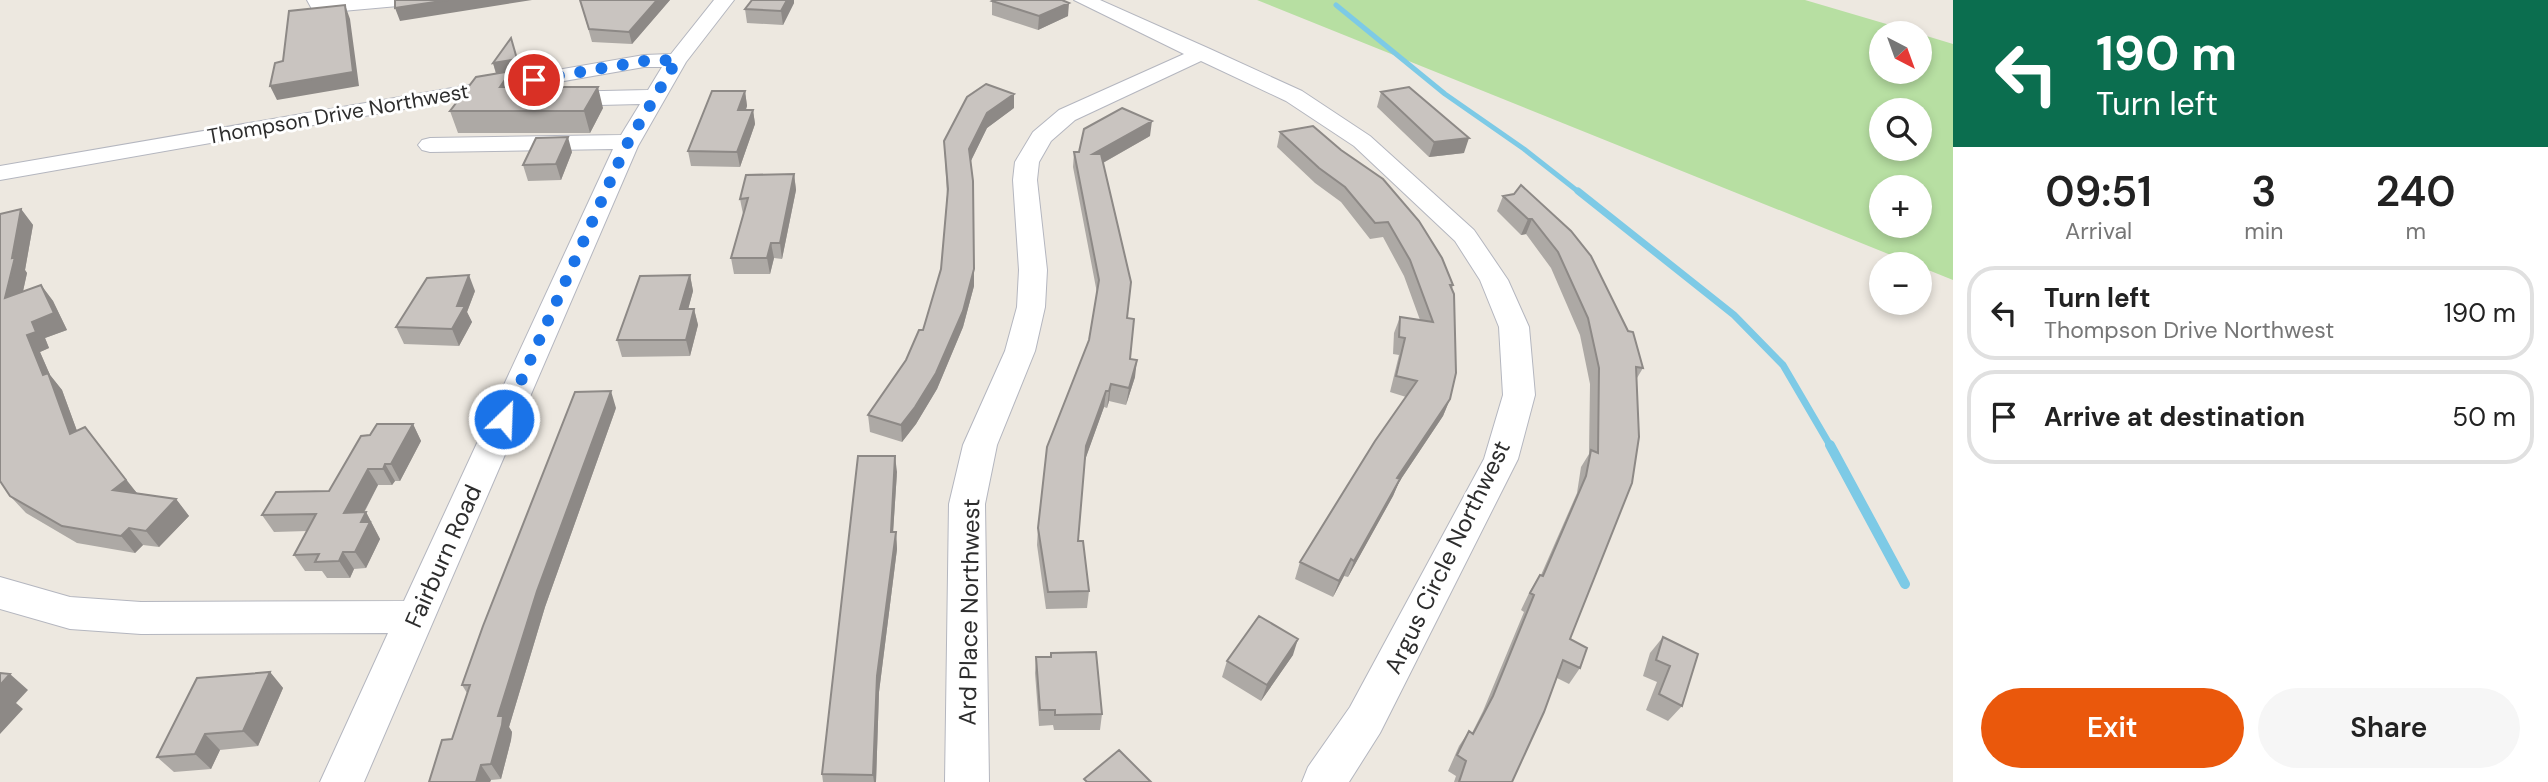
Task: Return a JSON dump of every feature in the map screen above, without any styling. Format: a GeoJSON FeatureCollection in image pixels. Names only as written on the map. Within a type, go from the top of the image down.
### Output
{"type":"FeatureCollection","features":[{"type":"Feature","properties":{"kind":"street"},"geometry":{"type":"LineString","coordinates":[[317,0],[320,7],[330,8],[356,2],[397,0]]}},
{"type":"Feature","properties":{"kind":"street","name":"Fairburn Road"},"geometry":{"type":"LineString","coordinates":[[342,782],[628,142],[677,60],[724,0]]}},
{"type":"Feature","properties":{"kind":"street","name":"Argus Circle Northwest"},"geometry":{"type":"LineString","coordinates":[[1084,0],[1294,96],[1329,117],[1434,205],[1465,236],[1494,279],[1514,327],[1519,395],[1501,459],[1365,720],[1324,782]]}},
{"type":"Feature","properties":{"kind":"street","name":"Ard Place Northwest"},"geometry":{"type":"LineString","coordinates":[[968,782],[967,504],[980,445],[1020,351],[1031,307],[1033,270],[1025,180],[1027,162],[1041,137],[1068,115],[1203,53]]}},
{"type":"Feature","properties":{"kind":"street","name":"Thompson Drive Northwest"},"geometry":{"type":"LineString","coordinates":[[0,173],[630,64],[677,60]]}},
{"type":"Feature","properties":{"kind":"street"},"geometry":{"type":"LineString","coordinates":[[543,99],[653,97]]}},
{"type":"Feature","properties":{"kind":"street"},"geometry":{"type":"LineString","coordinates":[[430,145],[628,142]]}},
{"type":"Feature","properties":{"kind":"street"},"geometry":{"type":"LineString","coordinates":[[0,593],[70,613],[141,618],[416,617]]}},
{"type":"Feature","properties":{"kind":"green space"},"geometry":{"type":"Polygon","coordinates":[[[1257,0],[1805,0],[1876,21],[1869,21],[1869,84],[1932,84],[1932,38],[1953,44],[1953,280],[1932,272],[1932,252],[1883,252],[1257,0]]]}},
{"type":"Feature","properties":{"kind":"building"},"geometry":{"type":"Polygon","coordinates":[[[395,0],[448,0],[395,8],[395,0]]]}},
{"type":"Feature","properties":{"kind":"building"},"geometry":{"type":"Polygon","coordinates":[[[580,0],[657,0],[629,32],[589,29],[580,0]]]}},
{"type":"Feature","properties":{"kind":"building"},"geometry":{"type":"Polygon","coordinates":[[[752,0],[787,0],[781,11],[745,9],[752,0]]]}},
{"type":"Feature","properties":{"kind":"building"},"geometry":{"type":"Polygon","coordinates":[[[1062,0],[1069,3],[1039,16],[992,1],[1062,0]]]}},
{"type":"Feature","properties":{"kind":"building"},"geometry":{"type":"Polygon","coordinates":[[[345,5],[353,72],[270,86],[275,63],[283,61],[289,11],[345,5]]]}},
{"type":"Feature","properties":{"kind":"building"},"geometry":{"type":"Polygon","coordinates":[[[511,38],[517,59],[493,63],[511,38]]]}},
{"type":"Feature","properties":{"kind":"building"},"geometry":{"type":"Polygon","coordinates":[[[511,71],[500,87],[598,87],[584,111],[450,111],[476,77],[511,71]]]}},
{"type":"Feature","properties":{"kind":"building"},"geometry":{"type":"Polygon","coordinates":[[[986,84],[1014,94],[987,113],[969,149],[973,181],[974,269],[963,311],[936,373],[901,425],[868,415],[906,360],[919,330],[923,330],[941,269],[948,189],[944,141],[967,97],[986,84]]]}},
{"type":"Feature","properties":{"kind":"building"},"geometry":{"type":"Polygon","coordinates":[[[1409,87],[1469,138],[1434,142],[1381,92],[1409,87]]]}},
{"type":"Feature","properties":{"kind":"building"},"geometry":{"type":"Polygon","coordinates":[[[712,91],[745,91],[738,110],[753,110],[737,152],[688,151],[712,91]]]}},
{"type":"Feature","properties":{"kind":"building"},"geometry":{"type":"Polygon","coordinates":[[[1122,108],[1152,121],[1093,154],[1101,154],[1131,282],[1127,318],[1134,319],[1130,359],[1137,360],[1129,388],[1111,384],[1109,391],[1106,391],[1086,446],[1078,541],[1083,541],[1089,591],[1048,592],[1038,528],[1047,447],[1089,340],[1099,280],[1074,152],[1079,152],[1084,129],[1122,108]]]}},
{"type":"Feature","properties":{"kind":"building"},"geometry":{"type":"Polygon","coordinates":[[[1313,126],[1341,150],[1383,179],[1419,221],[1442,258],[1454,294],[1456,373],[1450,399],[1397,478],[1400,479],[1354,561],[1351,559],[1339,581],[1300,562],[1375,441],[1417,381],[1396,376],[1405,338],[1399,337],[1400,317],[1433,322],[1410,260],[1388,222],[1375,223],[1345,187],[1319,168],[1280,132],[1313,126]]]}},
{"type":"Feature","properties":{"kind":"building"},"geometry":{"type":"Polygon","coordinates":[[[568,137],[556,164],[523,165],[536,138],[568,137]]]}},
{"type":"Feature","properties":{"kind":"building"},"geometry":{"type":"Polygon","coordinates":[[[794,174],[780,243],[771,243],[767,258],[731,258],[748,198],[740,199],[746,175],[794,174]]]}},
{"type":"Feature","properties":{"kind":"building"},"geometry":{"type":"Polygon","coordinates":[[[1521,185],[1571,231],[1591,256],[1628,331],[1633,332],[1643,368],[1636,367],[1639,437],[1632,483],[1570,639],[1587,648],[1580,668],[1563,660],[1544,712],[1512,782],[1459,782],[1466,761],[1457,755],[1469,731],[1473,734],[1493,696],[1534,595],[1530,593],[1540,575],[1543,576],[1586,476],[1591,450],[1598,453],[1599,368],[1588,318],[1558,252],[1532,219],[1528,219],[1503,196],[1514,194],[1521,185]]]}},
{"type":"Feature","properties":{"kind":"building"},"geometry":{"type":"Polygon","coordinates":[[[21,209],[12,258],[15,257],[5,298],[41,285],[54,313],[32,322],[36,332],[27,335],[43,375],[48,373],[70,434],[85,427],[126,480],[113,490],[176,499],[146,531],[129,528],[121,536],[62,526],[10,496],[0,481],[0,214],[21,209]]]}},
{"type":"Feature","properties":{"kind":"building"},"geometry":{"type":"Polygon","coordinates":[[[469,275],[457,306],[465,306],[452,329],[396,327],[427,278],[469,275]]]}},
{"type":"Feature","properties":{"kind":"building"},"geometry":{"type":"Polygon","coordinates":[[[690,275],[680,309],[694,309],[686,340],[617,340],[640,276],[690,275]]]}},
{"type":"Feature","properties":{"kind":"building"},"geometry":{"type":"Polygon","coordinates":[[[611,391],[537,591],[498,716],[503,716],[502,725],[491,764],[481,765],[476,782],[429,782],[442,740],[452,739],[470,685],[462,685],[575,392],[611,391]]]}},
{"type":"Feature","properties":{"kind":"building"},"geometry":{"type":"Polygon","coordinates":[[[377,424],[413,424],[391,464],[385,464],[383,469],[368,469],[344,513],[366,512],[361,522],[370,522],[355,552],[343,552],[339,561],[315,562],[319,554],[294,555],[316,514],[262,515],[276,492],[329,491],[361,436],[370,435],[377,424]]]}},
{"type":"Feature","properties":{"kind":"building"},"geometry":{"type":"Polygon","coordinates":[[[858,456],[895,456],[891,532],[896,532],[877,676],[873,775],[822,774],[858,456]]]}},
{"type":"Feature","properties":{"kind":"building"},"geometry":{"type":"Polygon","coordinates":[[[1259,616],[1298,639],[1267,685],[1227,661],[1259,616]]]}},
{"type":"Feature","properties":{"kind":"building"},"geometry":{"type":"Polygon","coordinates":[[[1663,637],[1698,654],[1682,706],[1659,694],[1670,666],[1656,660],[1663,637]]]}},
{"type":"Feature","properties":{"kind":"building"},"geometry":{"type":"Polygon","coordinates":[[[1096,652],[1102,714],[1055,715],[1055,710],[1040,710],[1036,657],[1051,657],[1051,653],[1096,652]]]}},
{"type":"Feature","properties":{"kind":"building"},"geometry":{"type":"Polygon","coordinates":[[[270,672],[243,731],[205,734],[195,754],[157,757],[197,678],[270,672]]]}},
{"type":"Feature","properties":{"kind":"building"},"geometry":{"type":"Polygon","coordinates":[[[0,673],[10,674],[0,685],[0,673]]]}},
{"type":"Feature","properties":{"kind":"building"},"geometry":{"type":"Polygon","coordinates":[[[1119,750],[1151,782],[1087,782],[1084,779],[1119,750]]]}},
{"type":"Feature","properties":{"kind":"waterway"},"geometry":{"type":"LineString","coordinates":[[1336,5],[1445,94],[1524,149],[1580,193]]}},
{"type":"Feature","properties":{"kind":"waterway"},"geometry":{"type":"LineString","coordinates":[[1578,191],[1734,315],[1783,365],[1831,447]]}},
{"type":"Feature","properties":{"kind":"waterway"},"geometry":{"type":"LineString","coordinates":[[1830,445],[1905,584]]}},
{"type":"Feature","properties":{"kind":"route"},"geometry":{"type":"LineString","coordinates":[[504,419],[626,146],[677,60],[644,61],[534,80]]}}]}
